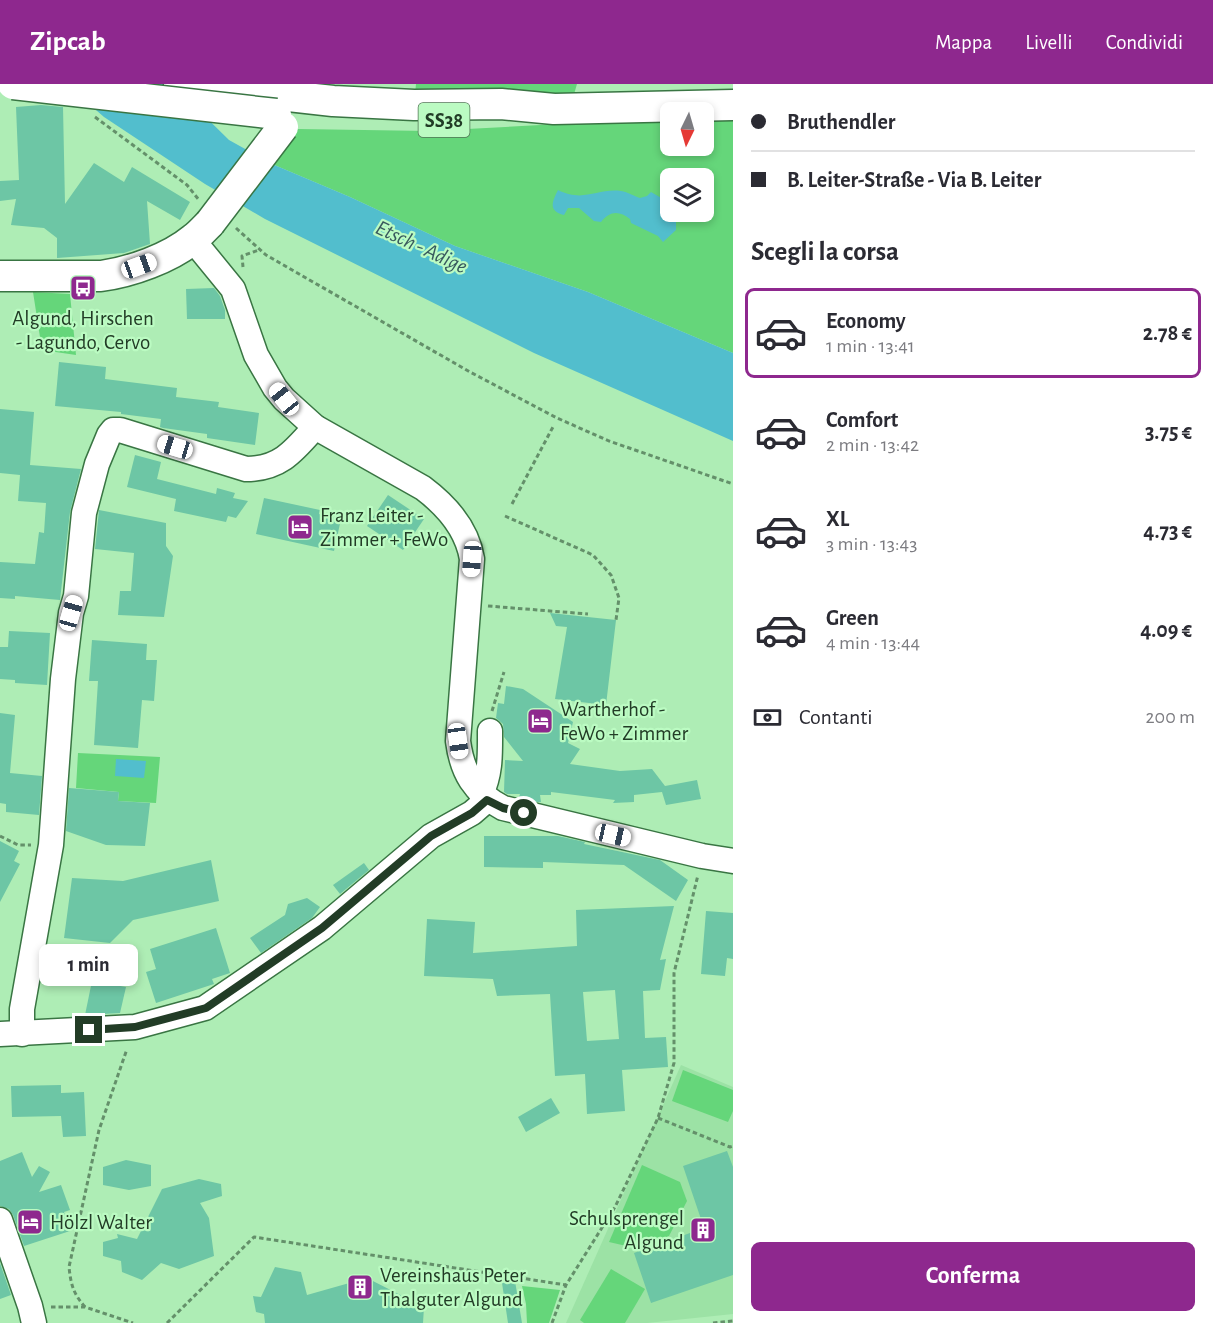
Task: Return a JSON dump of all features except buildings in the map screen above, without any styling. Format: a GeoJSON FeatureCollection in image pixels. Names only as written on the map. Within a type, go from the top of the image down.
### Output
{"type":"FeatureCollection","features":[{"type":"Feature","properties":{"kind":"main road","name":"SS38"},"geometry":{"type":"LineString","coordinates":[[13,84],[285,119],[420,121],[522,116],[554,109]]}},
{"type":"Feature","properties":{"kind":"main road","name":"SS38"},"geometry":{"type":"LineString","coordinates":[[179,84],[333,101],[414,105],[501,104],[554,109],[733,105]]}},
{"type":"Feature","properties":{"kind":"main road"},"geometry":{"type":"LineString","coordinates":[[0,276],[101,276],[118,274],[159,259],[210,224],[285,119]]}},
{"type":"Feature","properties":{"kind":"street"},"geometry":{"type":"LineString","coordinates":[[210,224],[256,355],[275,388],[293,409],[315,427],[440,500],[460,526],[472,559],[458,741],[461,762],[484,797],[513,811],[702,856],[733,861]]}},
{"type":"Feature","properties":{"kind":"street"},"geometry":{"type":"LineString","coordinates":[[315,427],[292,453],[274,465],[260,469],[246,469],[120,430],[113,430],[109,435],[97,464],[84,513],[76,596],[71,613],[63,679],[51,845],[22,1010],[11,1034],[135,1027],[206,1008],[322,928],[431,836],[472,813],[484,797],[488,781],[490,725]]}},
{"type":"Feature","properties":{"kind":"street"},"geometry":{"type":"LineString","coordinates":[[0,1220],[32,1315]]}},
{"type":"Feature","properties":{"kind":"path"},"geometry":{"type":"LineString","coordinates":[[92,115],[188,185],[210,224],[557,418],[609,441],[733,484]]}},
{"type":"Feature","properties":{"kind":"path"},"geometry":{"type":"LineString","coordinates":[[243,275],[242,256],[260,250]]}},
{"type":"Feature","properties":{"kind":"path"},"geometry":{"type":"LineString","coordinates":[[512,504],[554,425]]}},
{"type":"Feature","properties":{"kind":"path"},"geometry":{"type":"LineString","coordinates":[[506,516],[593,555],[610,574],[619,598],[616,620]]}},
{"type":"Feature","properties":{"kind":"path"},"geometry":{"type":"LineString","coordinates":[[469,604],[588,614]]}},
{"type":"Feature","properties":{"kind":"path"},"geometry":{"type":"LineString","coordinates":[[490,725],[504,672]]}},
{"type":"Feature","properties":{"kind":"path"},"geometry":{"type":"LineString","coordinates":[[0,836],[18,845],[51,845]]}},
{"type":"Feature","properties":{"kind":"path"},"geometry":{"type":"LineString","coordinates":[[552,1323],[566,1285],[615,1207],[658,1118],[674,1063],[674,973],[702,856]]}},
{"type":"Feature","properties":{"kind":"path"},"geometry":{"type":"LineString","coordinates":[[85,1307],[75,1296],[69,1267],[99,1130],[135,1027]]}},
{"type":"Feature","properties":{"kind":"path"},"geometry":{"type":"LineString","coordinates":[[658,1118],[730,1147],[733,1146]]}},
{"type":"Feature","properties":{"kind":"path"},"geometry":{"type":"LineString","coordinates":[[167,1323],[254,1237],[566,1285]]}},
{"type":"Feature","properties":{"kind":"path"},"geometry":{"type":"LineString","coordinates":[[32,1315],[85,1307],[133,1323]]}},
{"type":"Feature","properties":{"kind":"path"},"geometry":{"type":"LineString","coordinates":[[713,1323],[733,1321]]}},
{"type":"Feature","properties":{"kind":"shaded area"},"geometry":{"type":"Polygon","coordinates":[[[416,84],[577,84],[570,108],[414,105],[416,84]]]}},
{"type":"Feature","properties":{"kind":"shaded area"},"geometry":{"type":"Polygon","coordinates":[[[733,115],[733,353],[588,292],[455,246],[272,164],[287,140],[298,129],[429,131],[660,119],[660,156],[714,156],[714,116],[733,115]]]}},
{"type":"Feature","properties":{"kind":"shaded area"},"geometry":{"type":"Polygon","coordinates":[[[33,292],[70,294],[76,355],[42,350],[33,292]]]}},
{"type":"Feature","properties":{"kind":"shaded area"},"geometry":{"type":"Polygon","coordinates":[[[78,753],[160,757],[156,803],[118,801],[119,792],[76,788],[78,753]]]}},
{"type":"Feature","properties":{"kind":"shaded area"},"geometry":{"type":"Polygon","coordinates":[[[681,1065],[733,1087],[733,1314],[647,1323],[566,1323],[681,1065]]]}},
{"type":"Feature","properties":{"kind":"shaded area"},"geometry":{"type":"Polygon","coordinates":[[[683,1070],[733,1090],[733,1111],[728,1122],[672,1101],[683,1070]]]}},
{"type":"Feature","properties":{"kind":"shaded area"},"geometry":{"type":"Polygon","coordinates":[[[642,1165],[680,1182],[687,1201],[669,1236],[635,1248],[609,1242],[642,1165]]]}},
{"type":"Feature","properties":{"kind":"shaded area"},"geometry":{"type":"Polygon","coordinates":[[[611,1269],[645,1289],[625,1323],[584,1323],[580,1320],[611,1269]]]}},
{"type":"Feature","properties":{"kind":"shaded area"},"geometry":{"type":"Polygon","coordinates":[[[522,1286],[560,1290],[549,1323],[527,1323],[522,1286]]]}},
{"type":"Feature","properties":{"kind":"water","name":"Etsch - Adige"},"geometry":{"type":"Polygon","coordinates":[[[66,84],[172,84],[229,140],[272,164],[455,246],[588,292],[733,353],[733,441],[534,353],[265,219],[205,184],[104,117],[66,84]]]}},
{"type":"Feature","properties":{"kind":"water"},"geometry":{"type":"Polygon","coordinates":[[[558,190],[575,195],[621,191],[640,198],[651,192],[660,197],[660,222],[676,222],[676,230],[663,242],[658,236],[631,223],[630,219],[623,214],[608,215],[601,222],[594,221],[579,208],[568,208],[564,215],[559,213],[553,208],[558,190]]]}},
{"type":"Feature","properties":{"kind":"water"},"geometry":{"type":"Polygon","coordinates":[[[116,759],[146,761],[144,778],[115,776],[116,759]]]}},
{"type":"Feature","properties":{"kind":"place","name":"Algund, Hirschen - Lagundo, Cervo"},"geometry":{"type":"Point","coordinates":[83,288]}},
{"type":"Feature","properties":{"kind":"place","name":"Franz Leiter - Zimmer + FeWo"},"geometry":{"type":"Point","coordinates":[300,527]}},
{"type":"Feature","properties":{"kind":"place","name":"Wartherhof - FeWo + Zimmer"},"geometry":{"type":"Point","coordinates":[540,721]}},
{"type":"Feature","properties":{"kind":"place","name":"Hölzl Walter"},"geometry":{"type":"Point","coordinates":[30,1222]}},
{"type":"Feature","properties":{"kind":"place","name":"Schulsprengel Algund"},"geometry":{"type":"Point","coordinates":[703,1230]}},
{"type":"Feature","properties":{"kind":"place","name":"Vereinshaus Peter Thalguter Algund"},"geometry":{"type":"Point","coordinates":[360,1287]}},
{"type":"Feature","properties":{"kind":"route"},"geometry":{"type":"LineString","coordinates":[[89,1030],[135,1027],[206,1008],[322,928],[431,836],[472,813],[487,800],[503,808],[524,813]]}}]}
